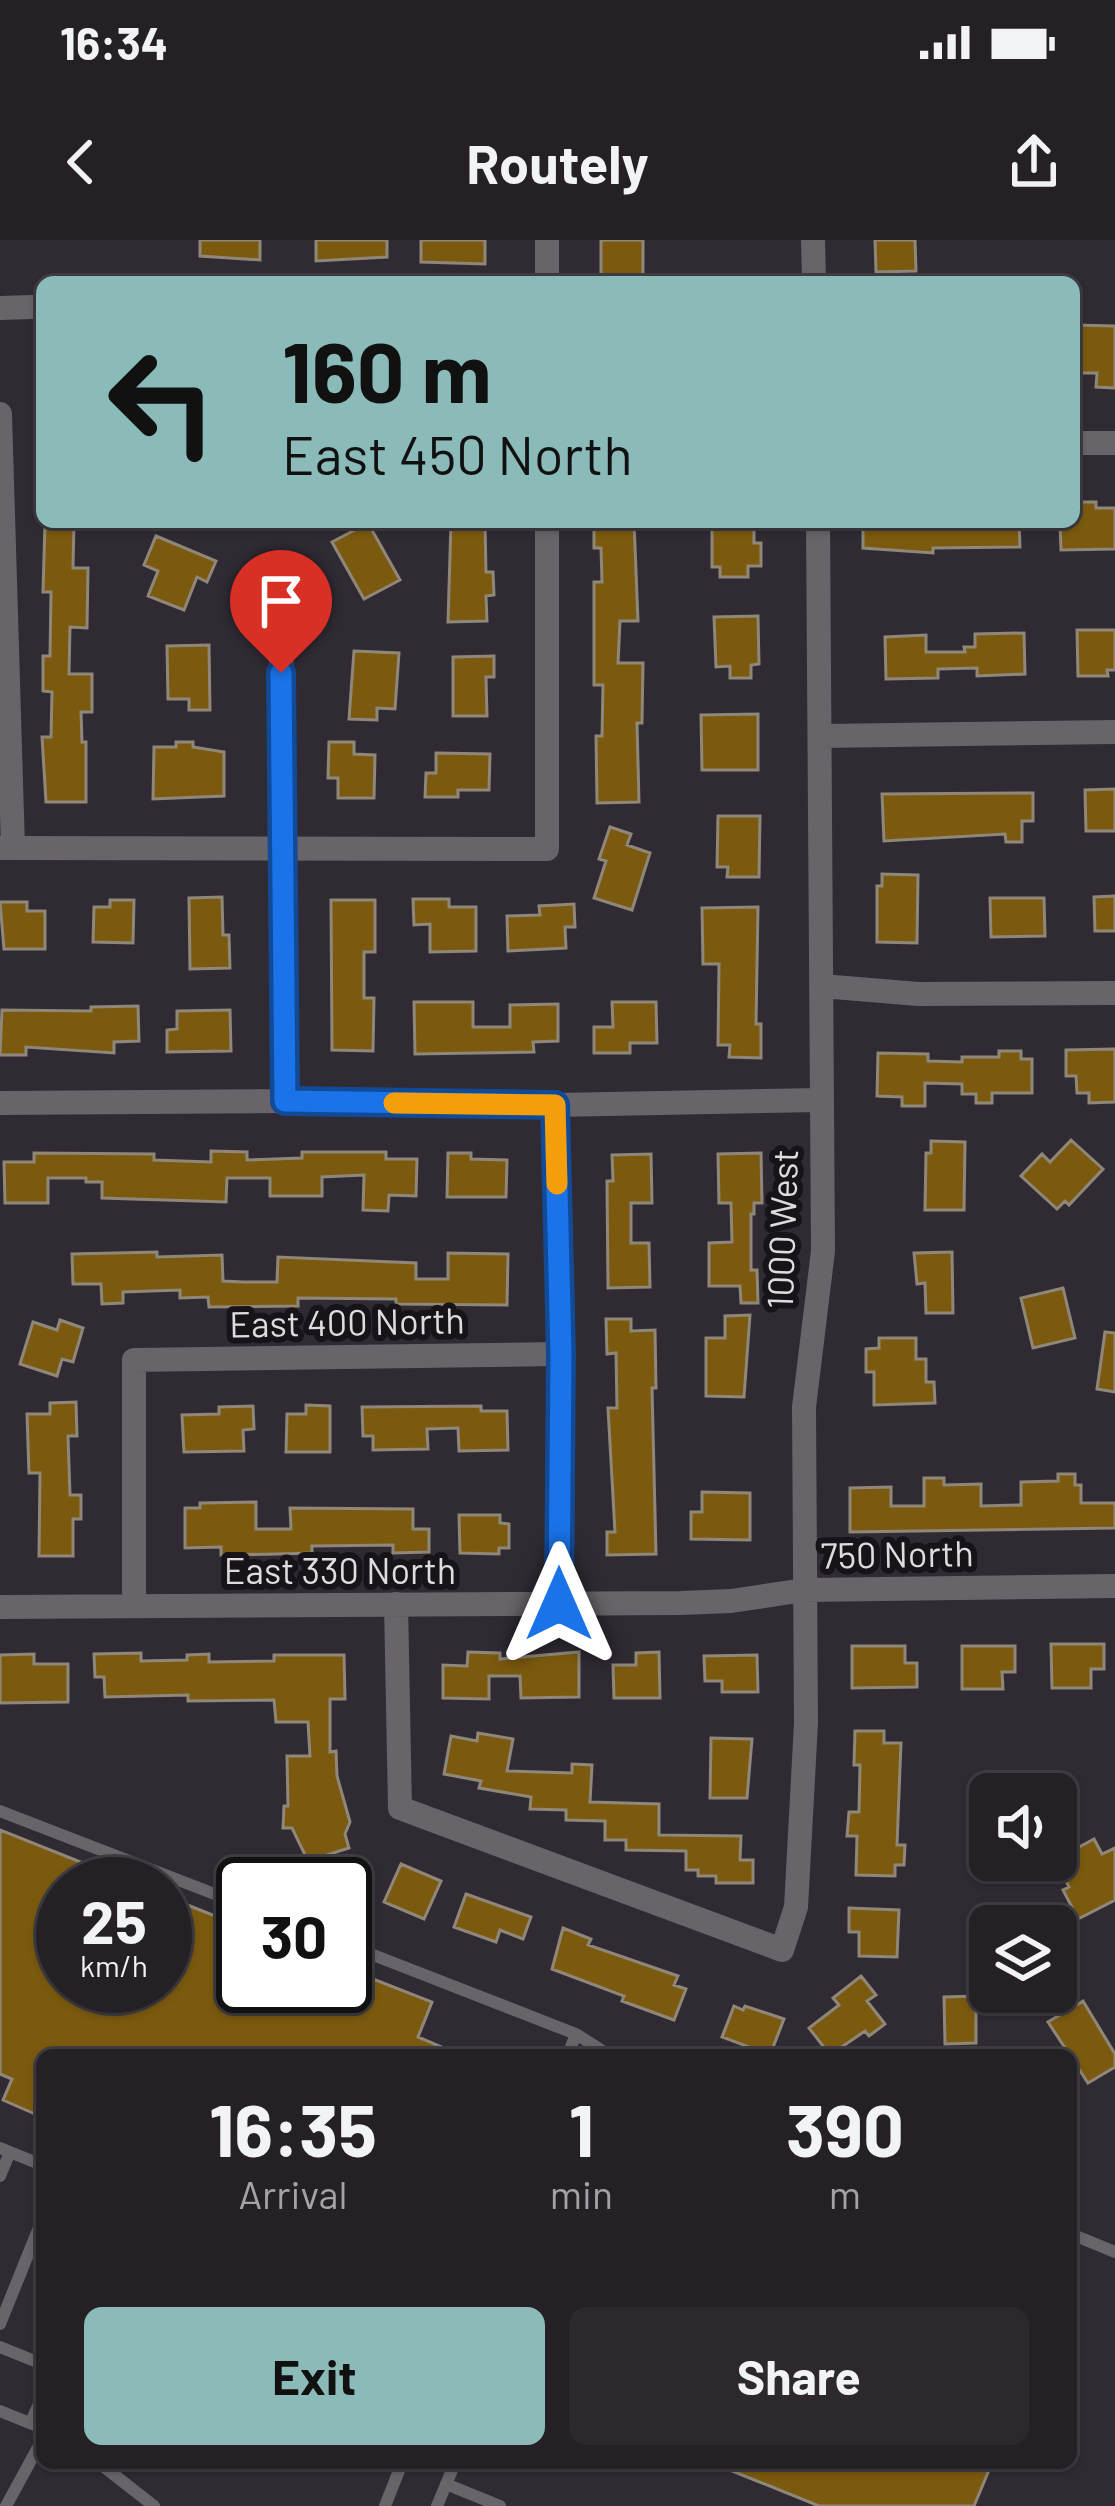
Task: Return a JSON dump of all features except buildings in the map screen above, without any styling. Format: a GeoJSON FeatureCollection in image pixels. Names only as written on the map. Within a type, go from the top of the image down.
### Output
{"type":"FeatureCollection","features":[{"type":"Feature","properties":{"kind":"street"},"geometry":{"type":"LineString","coordinates":[[547,240],[547,276]]}},
{"type":"Feature","properties":{"kind":"street"},"geometry":{"type":"LineString","coordinates":[[813,240],[814,276]]}},
{"type":"Feature","properties":{"kind":"street"},"geometry":{"type":"LineString","coordinates":[[0,308],[32,307]]}},
{"type":"Feature","properties":{"kind":"street"},"geometry":{"type":"LineString","coordinates":[[0,414],[7,848],[547,849],[547,528]]}},
{"type":"Feature","properties":{"kind":"street"},"geometry":{"type":"LineString","coordinates":[[1080,443],[1115,443]]}},
{"type":"Feature","properties":{"kind":"street","name":"1000 West"},"geometry":{"type":"LineString","coordinates":[[396,1604],[400,1808],[782,1950],[796,1906],[806,1723],[804,1407],[823,1251],[818,528]]}},
{"type":"Feature","properties":{"kind":"street"},"geometry":{"type":"LineString","coordinates":[[281,629],[285,1101]]}},
{"type":"Feature","properties":{"kind":"street"},"geometry":{"type":"LineString","coordinates":[[822,736],[1115,732]]}},
{"type":"Feature","properties":{"kind":"street"},"geometry":{"type":"LineString","coordinates":[[822,986],[964,995],[1115,993]]}},
{"type":"Feature","properties":{"kind":"street"},"geometry":{"type":"LineString","coordinates":[[0,1103],[555,1105],[820,1100]]}},
{"type":"Feature","properties":{"kind":"street"},"geometry":{"type":"LineString","coordinates":[[555,1105],[561,1354],[559,1604]]}},
{"type":"Feature","properties":{"kind":"street","name":"East 400 North"},"geometry":{"type":"LineString","coordinates":[[134,1606],[134,1360],[561,1354]]}},
{"type":"Feature","properties":{"kind":"street","name":"750 North"},"geometry":{"type":"LineString","coordinates":[[681,1603],[804,1590],[1115,1586]]}},
{"type":"Feature","properties":{"kind":"street","name":"East 330 North"},"geometry":{"type":"LineString","coordinates":[[0,1607],[681,1603]]}},
{"type":"Feature","properties":{"kind":"lane"},"geometry":{"type":"LineString","coordinates":[[0,1811],[216,1895]]}},
{"type":"Feature","properties":{"kind":"lane"},"geometry":{"type":"LineString","coordinates":[[372,1955],[576,2034],[600,2049]]}},
{"type":"Feature","properties":{"kind":"lane"},"geometry":{"type":"LineString","coordinates":[[570,2049],[576,2034]]}},
{"type":"Feature","properties":{"kind":"lane"},"geometry":{"type":"LineString","coordinates":[[0,2176],[5,2150],[36,2163]]}},
{"type":"Feature","properties":{"kind":"lane"},"geometry":{"type":"LineString","coordinates":[[0,2324],[36,2235]]}},
{"type":"Feature","properties":{"kind":"lane"},"geometry":{"type":"LineString","coordinates":[[1077,2236],[1115,2252]]}},
{"type":"Feature","properties":{"kind":"lane"},"geometry":{"type":"LineString","coordinates":[[0,2347],[36,2362]]}},
{"type":"Feature","properties":{"kind":"lane"},"geometry":{"type":"LineString","coordinates":[[0,2411],[36,2425]]}},
{"type":"Feature","properties":{"kind":"lane"},"geometry":{"type":"LineString","coordinates":[[6,2506],[36,2451]]}},
{"type":"Feature","properties":{"kind":"lane"},"geometry":{"type":"LineString","coordinates":[[107,2469],[154,2506]]}},
{"type":"Feature","properties":{"kind":"lane"},"geometry":{"type":"LineString","coordinates":[[385,2506],[400,2469]]}},
{"type":"Feature","properties":{"kind":"lane"},"geometry":{"type":"LineString","coordinates":[[437,2506],[452,2469]]}},
{"type":"Feature","properties":{"kind":"lane"},"geometry":{"type":"LineString","coordinates":[[446,2484],[500,2506]]}},
{"type":"Feature","properties":{"kind":"slow traffic"},"geometry":{"type":"LineString","coordinates":[[394,1103],[555,1105],[557,1184]]}},
{"type":"Feature","properties":{"kind":"route"},"geometry":{"type":"LineString","coordinates":[[281,673],[285,1101],[555,1105],[561,1354],[559,1604]]}}]}
